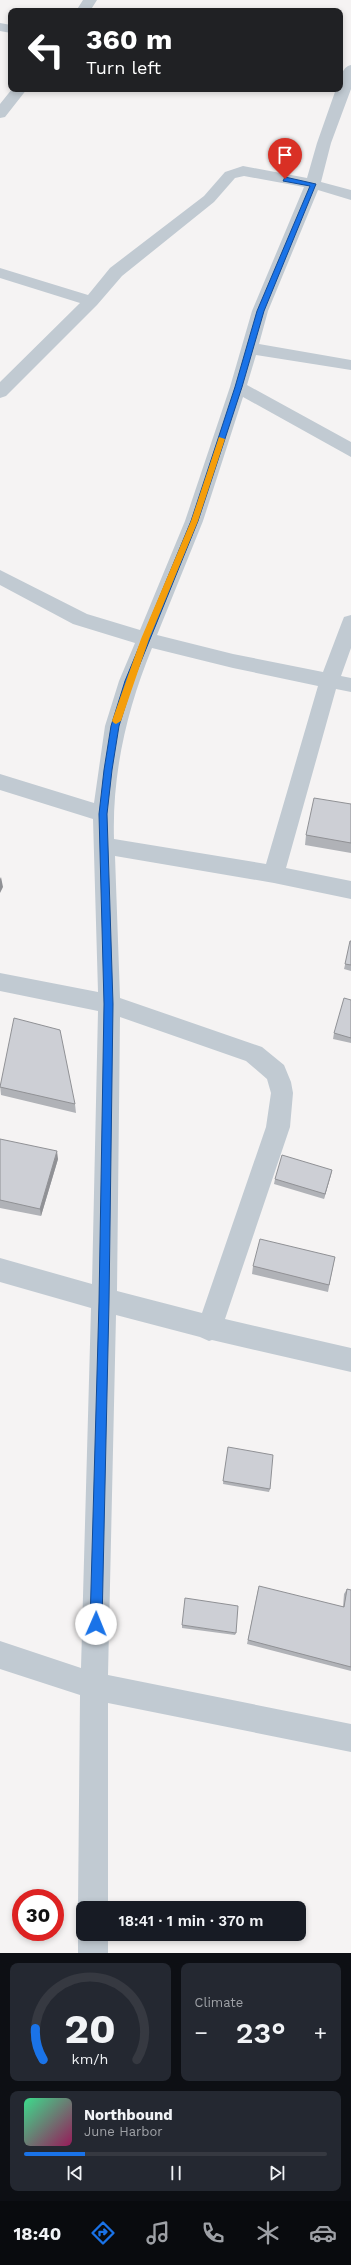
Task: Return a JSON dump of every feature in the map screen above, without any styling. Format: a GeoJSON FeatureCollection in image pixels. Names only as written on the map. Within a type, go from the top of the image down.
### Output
{"type":"FeatureCollection","features":[{"type":"Feature","properties":{"kind":"street"},"geometry":{"type":"LineString","coordinates":[[0,114],[18,92]]}},
{"type":"Feature","properties":{"kind":"street"},"geometry":{"type":"LineString","coordinates":[[93,1901],[94,1686],[104,1302],[109,1004],[103,814],[115,726],[145,639],[194,521],[238,387],[248,348],[260,311],[313,184],[324,143],[341,92]]}},
{"type":"Feature","properties":{"kind":"street"},"geometry":{"type":"LineString","coordinates":[[0,392],[91,301],[116,272],[209,199],[230,175],[243,171],[313,184],[351,196]]}},
{"type":"Feature","properties":{"kind":"street"},"geometry":{"type":"LineString","coordinates":[[0,273],[91,301]]}},
{"type":"Feature","properties":{"kind":"street"},"geometry":{"type":"LineString","coordinates":[[248,348],[351,365]]}},
{"type":"Feature","properties":{"kind":"street"},"geometry":{"type":"LineString","coordinates":[[238,387],[347,446],[351,451]]}},
{"type":"Feature","properties":{"kind":"street"},"geometry":{"type":"LineString","coordinates":[[1,579],[80,619],[145,639],[351,685]]}},
{"type":"Feature","properties":{"kind":"street"},"geometry":{"type":"LineString","coordinates":[[274,874],[329,681],[351,622]]}},
{"type":"Feature","properties":{"kind":"street"},"geometry":{"type":"LineString","coordinates":[[0,782],[103,814]]}},
{"type":"Feature","properties":{"kind":"street"},"geometry":{"type":"LineString","coordinates":[[104,846],[274,874],[351,890]]}},
{"type":"Feature","properties":{"kind":"street"},"geometry":{"type":"LineString","coordinates":[[0,982],[109,1004],[254,1054],[276,1072],[282,1093],[278,1127],[209,1329]]}},
{"type":"Feature","properties":{"kind":"street"},"geometry":{"type":"LineString","coordinates":[[0,1270],[104,1302],[209,1329],[351,1360]]}},
{"type":"Feature","properties":{"kind":"street"},"geometry":{"type":"LineString","coordinates":[[0,1655],[94,1686],[351,1738]]}},
{"type":"Feature","properties":{"kind":"street"},"geometry":{"type":"LineString","coordinates":[[93,1941],[93,1953]]}},
{"type":"Feature","properties":{"kind":"building"},"geometry":{"type":"Polygon","coordinates":[[[314,798],[351,804],[351,843],[306,835],[314,798]]]}},
{"type":"Feature","properties":{"kind":"building"},"geometry":{"type":"Polygon","coordinates":[[[351,941],[351,965],[345,964],[351,941]]]}},
{"type":"Feature","properties":{"kind":"building"},"geometry":{"type":"Polygon","coordinates":[[[344,998],[351,1000],[351,1038],[334,1033],[344,998]]]}},
{"type":"Feature","properties":{"kind":"building"},"geometry":{"type":"Polygon","coordinates":[[[14,1018],[60,1030],[75,1104],[0,1087],[14,1018]]]}},
{"type":"Feature","properties":{"kind":"building"},"geometry":{"type":"Polygon","coordinates":[[[0,1139],[57,1151],[40,1209],[0,1200],[0,1139]]]}},
{"type":"Feature","properties":{"kind":"building"},"geometry":{"type":"Polygon","coordinates":[[[282,1155],[332,1170],[325,1194],[275,1179],[282,1155]]]}},
{"type":"Feature","properties":{"kind":"building"},"geometry":{"type":"Polygon","coordinates":[[[260,1239],[335,1257],[329,1285],[253,1266],[260,1239]]]}},
{"type":"Feature","properties":{"kind":"building"},"geometry":{"type":"Polygon","coordinates":[[[228,1447],[273,1455],[270,1489],[223,1481],[228,1447]]]}},
{"type":"Feature","properties":{"kind":"building"},"geometry":{"type":"Polygon","coordinates":[[[259,1586],[344,1607],[347,1589],[351,1590],[351,1667],[248,1640],[259,1586]]]}},
{"type":"Feature","properties":{"kind":"building"},"geometry":{"type":"Polygon","coordinates":[[[185,1598],[238,1606],[236,1633],[182,1625],[185,1598]]]}},
{"type":"Feature","properties":{"kind":"slow traffic"},"geometry":{"type":"LineString","coordinates":[[116,721],[145,639],[194,521],[221,439]]}},
{"type":"Feature","properties":{"kind":"route"},"geometry":{"type":"LineString","coordinates":[[96,1624],[104,1302],[109,1004],[103,814],[108,770],[115,726],[129,681],[194,521],[238,387],[248,348],[260,311],[313,184],[285,179]]}}]}
